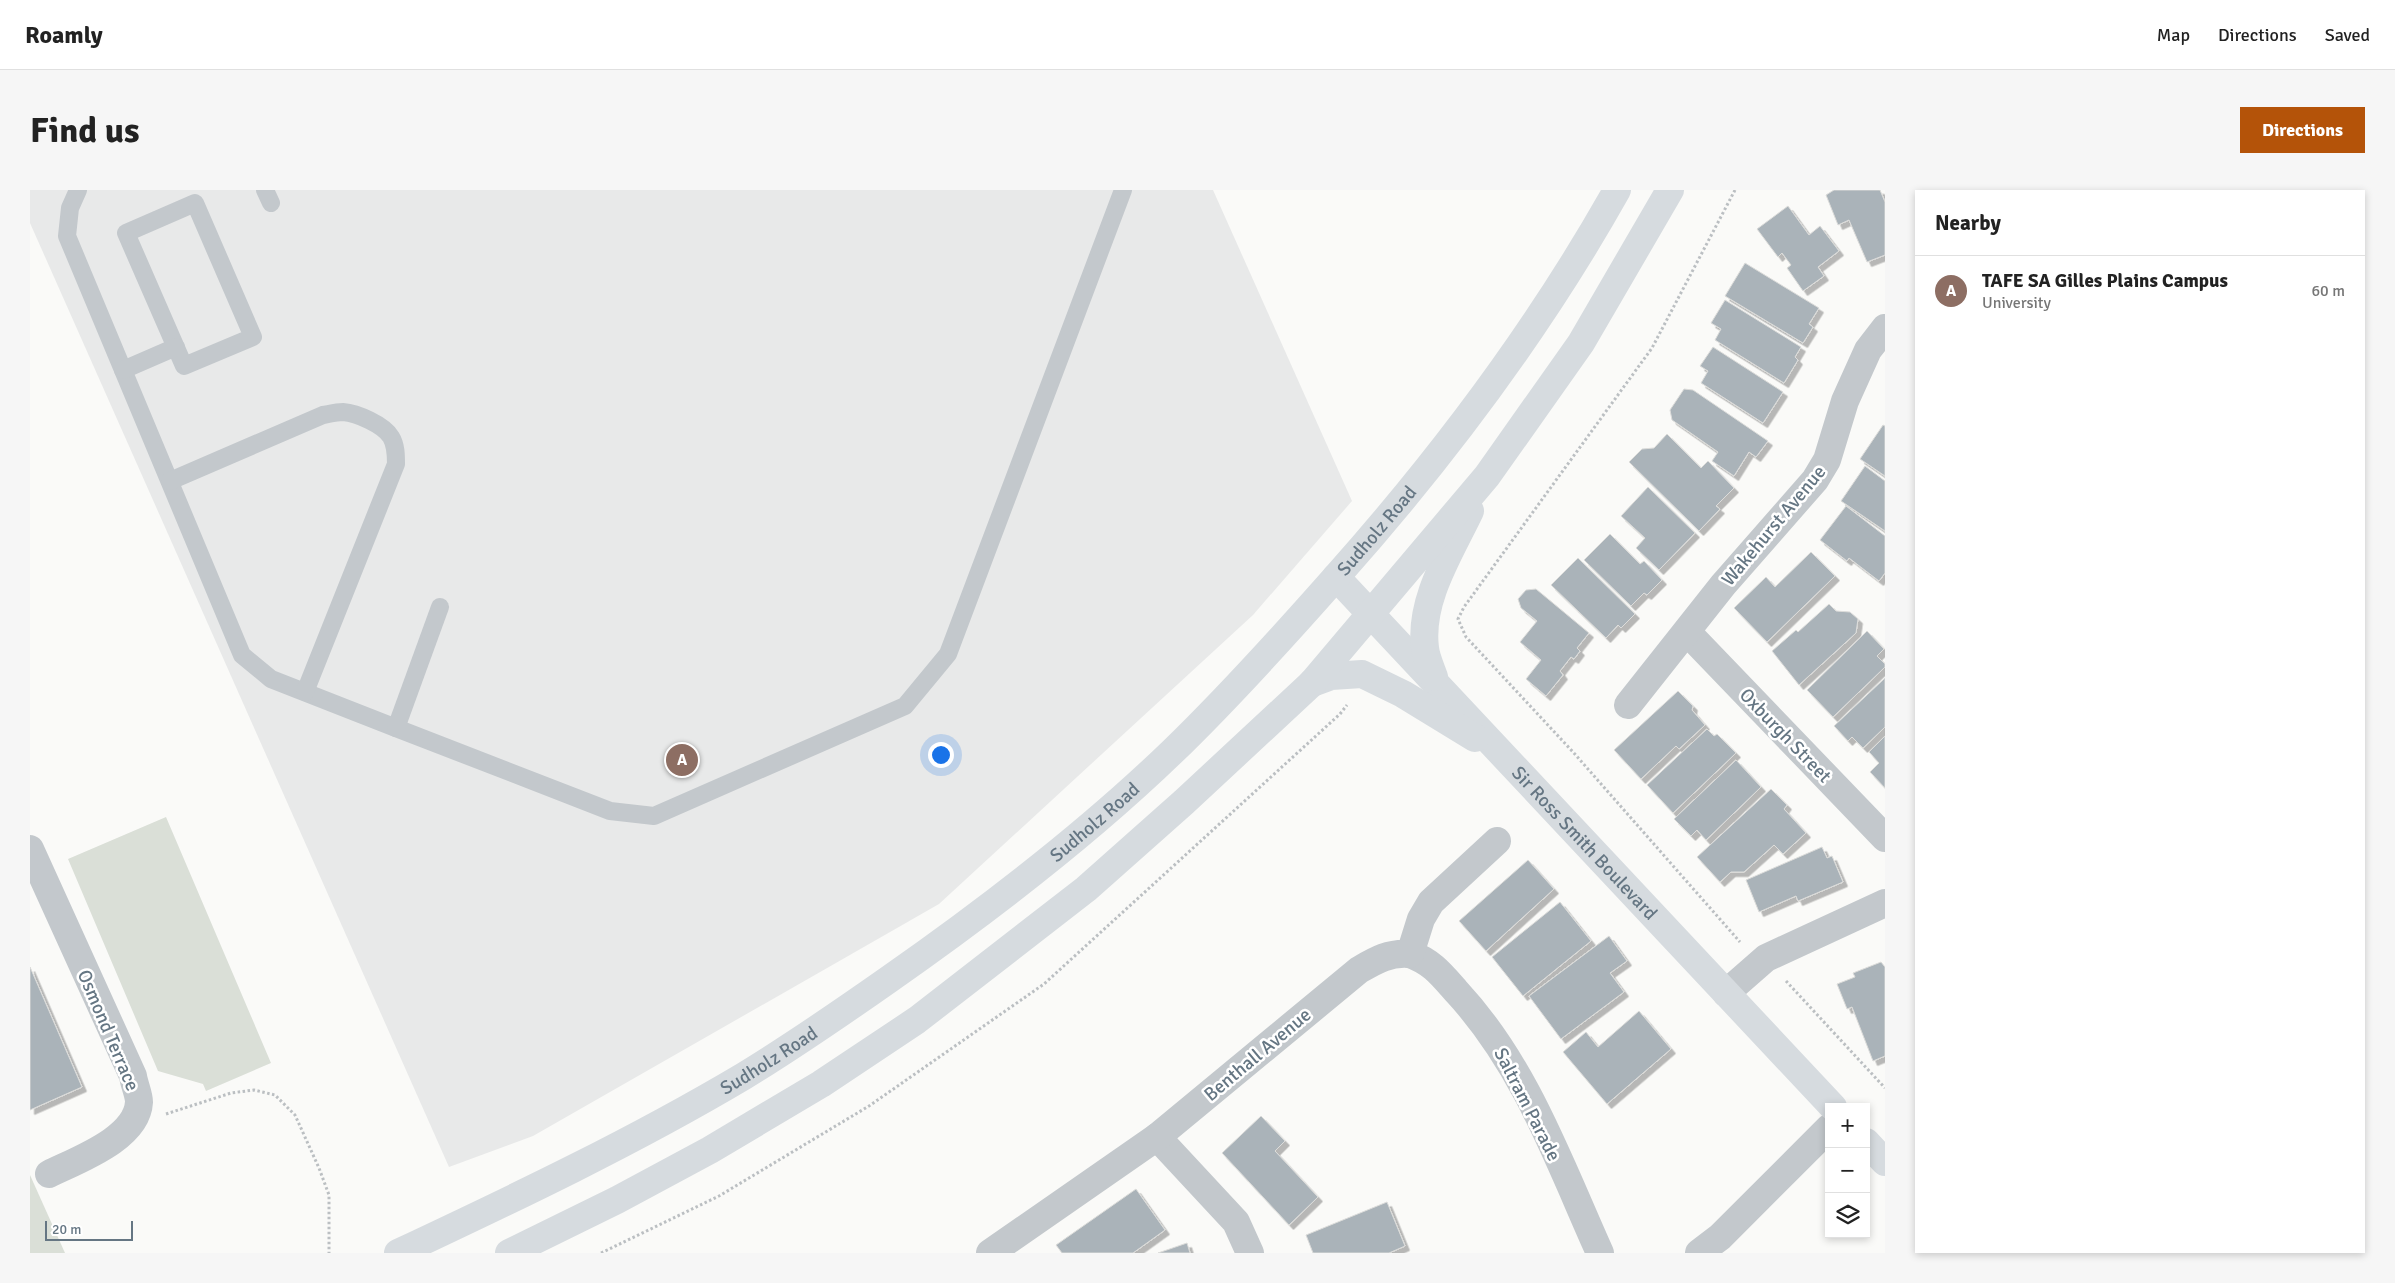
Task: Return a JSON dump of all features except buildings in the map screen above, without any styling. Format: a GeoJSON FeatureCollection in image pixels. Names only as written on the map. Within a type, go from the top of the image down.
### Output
{"type":"FeatureCollection","features":[{"type":"Feature","properties":{"kind":"main road","name":"Sudholz Road"},"geometry":{"type":"LineString","coordinates":[[398,1253],[513,1199],[744,1076],[839,1014],[974,920],[1094,823],[1170,754],[1247,677],[1376,532],[1446,447],[1584,249],[1618,190]]}},
{"type":"Feature","properties":{"kind":"main road"},"geometry":{"type":"LineString","coordinates":[[509,1253],[617,1200],[710,1150],[821,1084],[917,1020],[1086,889],[1184,802],[1312,683],[1487,476],[1581,342],[1670,190]]}},
{"type":"Feature","properties":{"kind":"main road"},"geometry":{"type":"LineString","coordinates":[[1435,681],[1425,648],[1426,621],[1434,586],[1487,476]]}},
{"type":"Feature","properties":{"kind":"main road","name":"Sir Ross Smith Boulevard"},"geometry":{"type":"LineString","coordinates":[[1336,577],[1829,1103]]}},
{"type":"Feature","properties":{"kind":"main road"},"geometry":{"type":"LineString","coordinates":[[1312,683],[1331,676],[1362,674],[1403,694],[1504,756]]}},
{"type":"Feature","properties":{"kind":"main road"},"geometry":{"type":"LineString","coordinates":[[1870,1146],[1885,1162]]}},
{"type":"Feature","properties":{"kind":"street","name":"Wakehurst Avenue"},"geometry":{"type":"LineString","coordinates":[[1628,705],[1723,585],[1815,480],[1827,460],[1845,401],[1868,350],[1885,328]]}},
{"type":"Feature","properties":{"kind":"street","name":"Oxburgh Street"},"geometry":{"type":"LineString","coordinates":[[1687,632],[1885,838]]}},
{"type":"Feature","properties":{"kind":"street"},"geometry":{"type":"LineString","coordinates":[[1410,954],[1421,919],[1431,902],[1497,841]]}},
{"type":"Feature","properties":{"kind":"street","name":"Osmond Terrace"},"geometry":{"type":"LineString","coordinates":[[30,849],[132,1076],[139,1102],[132,1121],[110,1144],[49,1174]]}},
{"type":"Feature","properties":{"kind":"street"},"geometry":{"type":"LineString","coordinates":[[1726,992],[1766,958],[1885,903]]}},
{"type":"Feature","properties":{"kind":"street","name":"Benthall Avenue"},"geometry":{"type":"LineString","coordinates":[[990,1253],[1157,1137],[1359,970],[1377,959],[1397,953],[1410,954]]}},
{"type":"Feature","properties":{"kind":"street","name":"Saltram Parade"},"geometry":{"type":"LineString","coordinates":[[1410,954],[1426,960],[1447,981],[1467,1002],[1505,1053],[1531,1101],[1600,1253]]}},
{"type":"Feature","properties":{"kind":"street"},"geometry":{"type":"LineString","coordinates":[[1699,1253],[1720,1237],[1825,1132]]}},
{"type":"Feature","properties":{"kind":"street"},"geometry":{"type":"LineString","coordinates":[[1157,1137],[1236,1222],[1250,1253]]}},
{"type":"Feature","properties":{"kind":"lane"},"geometry":{"type":"LineString","coordinates":[[78,190],[70,208],[68,236],[242,655],[271,679],[396,728],[610,811],[654,816],[904,706],[948,654],[1123,190]]}},
{"type":"Feature","properties":{"kind":"lane"},"geometry":{"type":"LineString","coordinates":[[195,203],[253,337],[184,366],[176,347],[126,233],[195,203]]}},
{"type":"Feature","properties":{"kind":"lane"},"geometry":{"type":"LineString","coordinates":[[123,370],[176,347]]}},
{"type":"Feature","properties":{"kind":"lane"},"geometry":{"type":"LineString","coordinates":[[170,481],[323,415],[343,412],[369,420],[382,428],[391,437],[395,449],[396,464],[305,692]]}},
{"type":"Feature","properties":{"kind":"lane"},"geometry":{"type":"LineString","coordinates":[[396,728],[440,607]]}},
{"type":"Feature","properties":{"kind":"path"},"geometry":{"type":"LineString","coordinates":[[1735,190],[1652,348],[1464,607],[1458,619],[1466,637],[1573,752],[1746,948]]}},
{"type":"Feature","properties":{"kind":"path"},"geometry":{"type":"LineString","coordinates":[[1784,979],[1885,1088]]}},
{"type":"Feature","properties":{"kind":"path"},"geometry":{"type":"LineString","coordinates":[[139,1102],[163,1115],[231,1092],[254,1090],[275,1095],[295,1115],[329,1195],[329,1253]]}},
{"type":"Feature","properties":{"kind":"shaded area"},"geometry":{"type":"Polygon","coordinates":[[[30,190],[1213,190],[1352,501],[1253,615],[939,904],[533,1136],[449,1167],[30,223],[30,190]]]}},
{"type":"Feature","properties":{"kind":"shaded area"},"geometry":{"type":"Polygon","coordinates":[[[166,817],[271,1063],[206,1091],[203,1084],[158,1071],[68,859],[166,817]]]}},
{"type":"Feature","properties":{"kind":"shaded area"},"geometry":{"type":"Polygon","coordinates":[[[30,1175],[65,1253],[30,1253],[30,1175]]]}},
{"type":"Feature","properties":{"kind":"place","name":"TAFE SA Gilles Plains Campus"},"geometry":{"type":"Point","coordinates":[682,760]}}]}
